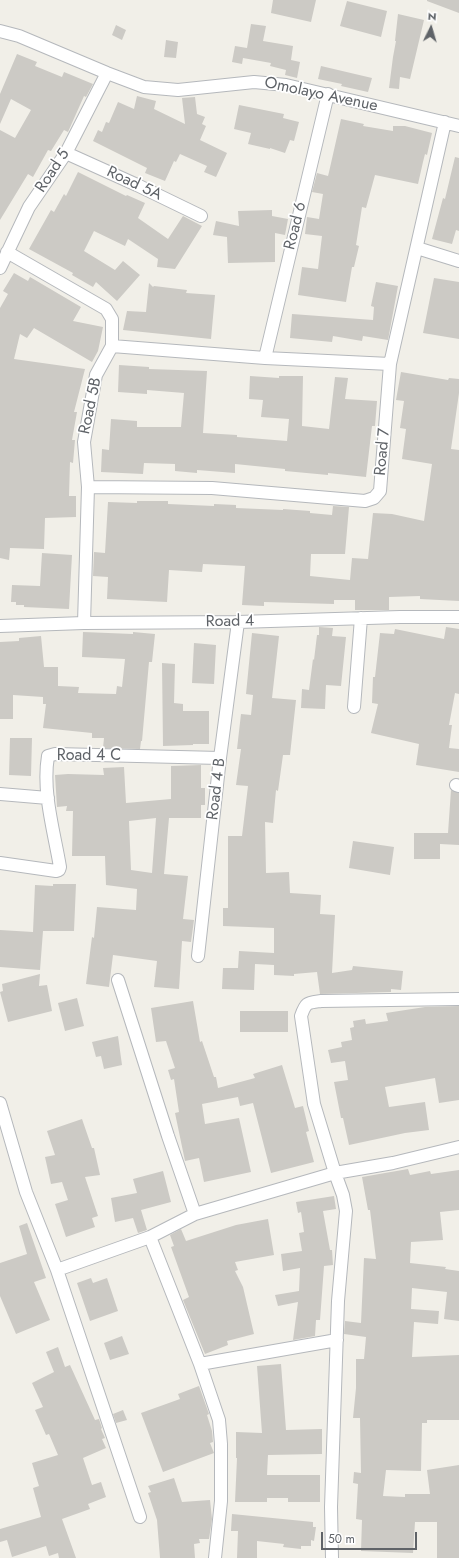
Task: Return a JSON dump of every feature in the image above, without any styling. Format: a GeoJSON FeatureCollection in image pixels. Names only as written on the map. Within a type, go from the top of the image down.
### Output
{"type":"FeatureCollection","features":[{"type":"Feature","properties":{"kind":"street","name":"Omolayo Avenue"},"geometry":{"type":"LineString","coordinates":[[0,31],[19,36],[144,87],[178,90],[254,82],[286,85],[459,126]]}},
{"type":"Feature","properties":{"kind":"street","name":"Road 5"},"geometry":{"type":"LineString","coordinates":[[0,268],[29,207],[66,153],[107,73]]}},
{"type":"Feature","properties":{"kind":"street","name":"Road 6"},"geometry":{"type":"LineString","coordinates":[[265,358],[328,94]]}},
{"type":"Feature","properties":{"kind":"street","name":"Road 7"},"geometry":{"type":"LineString","coordinates":[[88,487],[212,488],[365,501],[374,498],[380,491],[390,364],[445,122]]}},
{"type":"Feature","properties":{"kind":"street","name":"Road 5A"},"geometry":{"type":"LineString","coordinates":[[66,153],[201,216]]}},
{"type":"Feature","properties":{"kind":"street"},"geometry":{"type":"LineString","coordinates":[[417,248],[459,261]]}},
{"type":"Feature","properties":{"kind":"street","name":"Road 5B"},"geometry":{"type":"LineString","coordinates":[[7,252],[106,309],[112,319],[112,346],[96,375],[84,442],[88,487],[84,622]]}},
{"type":"Feature","properties":{"kind":"street"},"geometry":{"type":"LineString","coordinates":[[112,346],[265,358],[390,364]]}},
{"type":"Feature","properties":{"kind":"street","name":"Road 4"},"geometry":{"type":"LineString","coordinates":[[0,626],[84,622],[238,622],[459,616]]}},
{"type":"Feature","properties":{"kind":"street"},"geometry":{"type":"LineString","coordinates":[[354,707],[361,618]]}},
{"type":"Feature","properties":{"kind":"street","name":"Road 4 B"},"geometry":{"type":"LineString","coordinates":[[198,956],[220,758],[238,622]]}},
{"type":"Feature","properties":{"kind":"street","name":"Road 4 C"},"geometry":{"type":"LineString","coordinates":[[0,863],[56,871],[59,870],[60,867],[48,798],[48,756],[55,754],[220,758]]}},
{"type":"Feature","properties":{"kind":"street"},"geometry":{"type":"LineString","coordinates":[[0,794],[48,798]]}},
{"type":"Feature","properties":{"kind":"street"},"geometry":{"type":"LineString","coordinates":[[118,980],[168,1136],[195,1214]]}},
{"type":"Feature","properties":{"kind":"street"},"geometry":{"type":"LineString","coordinates":[[332,1558],[338,1301],[346,1211],[343,1195],[314,1104],[301,1016],[305,1005],[308,1003],[459,999]]}},
{"type":"Feature","properties":{"kind":"street"},"geometry":{"type":"LineString","coordinates":[[0,1103],[26,1192],[57,1270],[140,1517]]}},
{"type":"Feature","properties":{"kind":"street"},"geometry":{"type":"LineString","coordinates":[[57,1270],[150,1237],[195,1214],[335,1173],[393,1163],[459,1147]]}},
{"type":"Feature","properties":{"kind":"street"},"geometry":{"type":"LineString","coordinates":[[150,1237],[200,1364],[219,1420],[221,1444],[221,1501],[215,1558]]}},
{"type":"Feature","properties":{"kind":"street"},"geometry":{"type":"LineString","coordinates":[[200,1364],[337,1340]]}},
{"type":"Feature","properties":{"kind":"building"},"geometry":{"type":"Polygon","coordinates":[[[273,0],[316,0],[311,22],[271,13],[273,0]]]}},
{"type":"Feature","properties":{"kind":"building"},"geometry":{"type":"Polygon","coordinates":[[[459,0],[459,13],[427,1],[459,0]]]}},
{"type":"Feature","properties":{"kind":"building"},"geometry":{"type":"Polygon","coordinates":[[[347,1],[387,11],[381,37],[340,26],[347,1]]]}},
{"type":"Feature","properties":{"kind":"building"},"geometry":{"type":"Polygon","coordinates":[[[398,14],[424,20],[410,79],[400,77],[399,89],[389,88],[396,41],[398,14]]]}},
{"type":"Feature","properties":{"kind":"building"},"geometry":{"type":"Polygon","coordinates":[[[251,24],[266,26],[263,41],[293,46],[291,60],[300,62],[297,78],[285,75],[286,70],[270,66],[271,63],[243,58],[242,64],[232,62],[235,46],[247,48],[251,24]]]}},
{"type":"Feature","properties":{"kind":"building"},"geometry":{"type":"Polygon","coordinates":[[[116,25],[126,30],[122,40],[112,35],[116,25]]]}},
{"type":"Feature","properties":{"kind":"building"},"geometry":{"type":"Polygon","coordinates":[[[166,40],[178,42],[176,58],[164,57],[166,40]]]}},
{"type":"Feature","properties":{"kind":"building"},"geometry":{"type":"Polygon","coordinates":[[[17,54],[37,62],[35,66],[62,77],[64,72],[93,84],[86,97],[84,96],[68,132],[64,130],[51,151],[48,150],[33,177],[28,174],[0,220],[0,130],[15,138],[31,110],[11,99],[0,124],[0,94],[17,54]]]}},
{"type":"Feature","properties":{"kind":"building"},"geometry":{"type":"Polygon","coordinates":[[[321,66],[372,78],[368,92],[341,86],[342,84],[318,79],[321,66]]]}},
{"type":"Feature","properties":{"kind":"building"},"geometry":{"type":"Polygon","coordinates":[[[137,96],[156,101],[154,109],[185,124],[182,98],[195,97],[197,114],[205,117],[202,124],[206,126],[200,140],[227,153],[216,177],[204,172],[207,166],[180,154],[176,162],[174,161],[165,181],[145,173],[147,168],[93,141],[98,130],[102,132],[106,122],[109,123],[118,102],[134,109],[137,96]]]}},
{"type":"Feature","properties":{"kind":"building"},"geometry":{"type":"Polygon","coordinates":[[[239,105],[284,114],[283,118],[299,122],[294,141],[290,140],[285,153],[270,148],[248,144],[251,133],[234,129],[239,105]]]}},
{"type":"Feature","properties":{"kind":"building"},"geometry":{"type":"Polygon","coordinates":[[[341,119],[364,124],[363,126],[393,131],[393,126],[405,126],[432,133],[418,184],[375,175],[366,208],[362,207],[356,245],[359,246],[354,267],[352,267],[346,302],[298,295],[302,267],[318,269],[322,236],[305,234],[307,217],[319,219],[323,194],[312,192],[317,173],[328,176],[341,119]]]}},
{"type":"Feature","properties":{"kind":"building"},"geometry":{"type":"Polygon","coordinates":[[[455,157],[459,158],[459,231],[456,230],[452,244],[432,239],[443,198],[445,199],[455,157]]]}},
{"type":"Feature","properties":{"kind":"building"},"geometry":{"type":"Polygon","coordinates":[[[78,172],[126,196],[127,195],[145,203],[138,218],[168,239],[183,216],[202,226],[175,269],[157,267],[158,259],[128,239],[125,246],[94,231],[84,251],[115,270],[123,261],[140,275],[117,301],[96,282],[93,287],[72,275],[73,273],[29,249],[51,210],[54,212],[64,194],[66,196],[78,172]]]}},
{"type":"Feature","properties":{"kind":"building"},"geometry":{"type":"Polygon","coordinates":[[[272,210],[272,216],[288,219],[285,235],[275,233],[275,262],[228,263],[227,237],[213,235],[216,221],[239,226],[238,211],[272,210]]]}},
{"type":"Feature","properties":{"kind":"building"},"geometry":{"type":"Polygon","coordinates":[[[14,273],[28,281],[30,277],[81,307],[73,321],[103,327],[98,351],[92,362],[34,328],[27,338],[20,334],[14,359],[85,369],[74,412],[77,412],[72,440],[75,440],[73,463],[70,462],[69,496],[76,496],[76,517],[45,518],[44,549],[10,548],[9,560],[0,558],[0,308],[8,294],[3,291],[14,273]]]}},
{"type":"Feature","properties":{"kind":"building"},"geometry":{"type":"Polygon","coordinates":[[[434,278],[459,282],[459,339],[423,333],[434,278]]]}},
{"type":"Feature","properties":{"kind":"building"},"geometry":{"type":"Polygon","coordinates":[[[376,282],[398,286],[388,340],[363,336],[362,341],[333,336],[332,342],[290,338],[292,314],[373,320],[374,307],[371,306],[376,282]]]}},
{"type":"Feature","properties":{"kind":"building"},"geometry":{"type":"Polygon","coordinates":[[[149,283],[153,287],[187,290],[186,293],[215,295],[211,339],[123,330],[127,311],[146,312],[149,283]]]}},
{"type":"Feature","properties":{"kind":"building"},"geometry":{"type":"Polygon","coordinates":[[[119,365],[149,367],[149,369],[207,371],[203,433],[237,435],[237,437],[287,441],[289,419],[261,417],[263,400],[249,399],[250,376],[279,378],[279,376],[303,376],[302,426],[329,429],[335,377],[348,378],[345,399],[377,401],[375,426],[372,426],[366,477],[285,471],[285,469],[235,464],[235,473],[197,470],[197,473],[175,471],[175,464],[144,463],[143,474],[101,472],[102,449],[109,450],[111,419],[137,421],[137,427],[181,427],[184,393],[147,390],[147,394],[118,392],[119,365]]]}},
{"type":"Feature","properties":{"kind":"building"},"geometry":{"type":"Polygon","coordinates":[[[401,372],[448,380],[449,378],[459,379],[459,393],[451,449],[459,450],[459,601],[420,599],[420,596],[389,597],[389,610],[355,610],[355,600],[334,600],[334,604],[264,602],[264,606],[242,605],[245,566],[203,564],[202,572],[169,570],[167,602],[107,599],[108,577],[93,576],[94,552],[105,553],[108,502],[137,503],[137,501],[168,501],[168,504],[214,506],[214,504],[236,505],[236,508],[283,509],[310,511],[310,513],[332,515],[333,506],[349,507],[345,554],[311,554],[310,576],[350,580],[352,558],[368,559],[373,513],[392,514],[424,521],[432,464],[402,459],[406,429],[400,428],[404,401],[396,400],[401,372]]]}},
{"type":"Feature","properties":{"kind":"building"},"geometry":{"type":"Polygon","coordinates":[[[42,553],[72,555],[69,609],[24,607],[24,605],[16,605],[16,602],[11,602],[12,585],[40,586],[42,553]]]}},
{"type":"Feature","properties":{"kind":"building"},"geometry":{"type":"Polygon","coordinates":[[[319,627],[333,628],[332,636],[346,637],[341,686],[326,685],[325,709],[301,708],[302,689],[309,690],[317,635],[319,635],[319,627]]]}},
{"type":"Feature","properties":{"kind":"building"},"geometry":{"type":"Polygon","coordinates":[[[446,627],[459,629],[459,694],[455,693],[449,725],[452,725],[449,748],[459,749],[459,772],[416,765],[419,744],[371,733],[378,704],[372,703],[373,677],[375,677],[380,633],[394,634],[395,629],[444,639],[446,627]]]}},
{"type":"Feature","properties":{"kind":"building"},"geometry":{"type":"Polygon","coordinates":[[[83,632],[133,634],[133,632],[155,634],[152,662],[149,662],[140,749],[103,748],[104,738],[92,738],[92,733],[43,728],[46,704],[43,704],[43,697],[13,695],[13,719],[0,719],[0,642],[19,641],[19,638],[41,636],[44,667],[58,667],[58,686],[79,687],[78,693],[116,694],[117,686],[122,687],[125,659],[82,657],[83,632]]]}},
{"type":"Feature","properties":{"kind":"building"},"geometry":{"type":"Polygon","coordinates":[[[252,633],[279,636],[272,698],[296,700],[290,755],[283,755],[278,791],[276,790],[273,823],[265,822],[266,873],[289,872],[290,893],[321,895],[320,914],[335,915],[332,973],[352,970],[353,966],[403,971],[401,990],[391,989],[391,992],[320,994],[317,972],[294,974],[294,976],[274,975],[274,965],[255,964],[254,990],[222,989],[223,968],[238,968],[239,951],[274,953],[274,928],[223,926],[223,908],[228,908],[228,836],[242,836],[248,786],[236,785],[241,749],[237,749],[241,714],[251,715],[253,695],[246,694],[252,633]]]}},
{"type":"Feature","properties":{"kind":"building"},"geometry":{"type":"Polygon","coordinates":[[[194,643],[216,645],[214,684],[192,683],[194,643]]]}},
{"type":"Feature","properties":{"kind":"building"},"geometry":{"type":"Polygon","coordinates":[[[162,663],[175,664],[174,703],[183,704],[183,711],[209,711],[209,744],[163,746],[162,663]]]}},
{"type":"Feature","properties":{"kind":"building"},"geometry":{"type":"Polygon","coordinates":[[[10,738],[32,738],[31,776],[9,775],[10,738]]]}},
{"type":"Feature","properties":{"kind":"building"},"geometry":{"type":"Polygon","coordinates":[[[201,765],[201,788],[205,788],[205,805],[201,805],[201,818],[169,818],[164,874],[188,876],[183,919],[194,920],[191,942],[182,941],[179,989],[154,987],[157,961],[113,955],[109,987],[86,984],[92,937],[94,938],[97,907],[136,910],[137,889],[106,885],[105,856],[72,856],[73,811],[66,811],[67,806],[57,807],[55,775],[104,775],[103,768],[124,767],[126,803],[171,799],[171,766],[201,765]],[[156,818],[129,821],[131,870],[152,873],[156,818]]]}},
{"type":"Feature","properties":{"kind":"building"},"geometry":{"type":"Polygon","coordinates":[[[451,790],[459,793],[459,845],[440,844],[440,859],[414,859],[414,833],[448,833],[451,790]]]}},
{"type":"Feature","properties":{"kind":"building"},"geometry":{"type":"Polygon","coordinates":[[[353,841],[394,847],[390,875],[349,868],[353,841]]]}},
{"type":"Feature","properties":{"kind":"building"},"geometry":{"type":"Polygon","coordinates":[[[53,884],[76,884],[74,931],[43,931],[40,970],[0,967],[0,930],[33,932],[35,885],[53,886],[53,884]]]}},
{"type":"Feature","properties":{"kind":"building"},"geometry":{"type":"Polygon","coordinates":[[[40,974],[39,986],[47,985],[52,1011],[8,1022],[0,992],[3,991],[2,984],[40,974]]]}},
{"type":"Feature","properties":{"kind":"building"},"geometry":{"type":"Polygon","coordinates":[[[77,998],[84,1026],[65,1031],[58,1003],[77,998]]]}},
{"type":"Feature","properties":{"kind":"building"},"geometry":{"type":"Polygon","coordinates":[[[193,1001],[200,1042],[202,1041],[214,1077],[216,1077],[218,1088],[255,1078],[253,1074],[282,1065],[295,1108],[303,1106],[309,1131],[306,1132],[314,1162],[271,1173],[253,1103],[240,1106],[238,1097],[202,1104],[205,1124],[239,1118],[251,1172],[204,1182],[199,1158],[185,1161],[175,1113],[179,1112],[174,1079],[171,1080],[168,1070],[175,1068],[166,1041],[156,1042],[151,1008],[193,1001]]]}},
{"type":"Feature","properties":{"kind":"building"},"geometry":{"type":"Polygon","coordinates":[[[459,1006],[459,1100],[439,1103],[435,1078],[385,1087],[389,1107],[425,1102],[429,1130],[405,1133],[349,1145],[343,1118],[341,1118],[334,1082],[348,1080],[345,1061],[331,1063],[328,1050],[342,1047],[341,1042],[352,1040],[350,1028],[354,1027],[353,1021],[365,1019],[366,1024],[388,1021],[386,1013],[425,1007],[459,1006]]]}},
{"type":"Feature","properties":{"kind":"building"},"geometry":{"type":"Polygon","coordinates":[[[240,1011],[288,1011],[288,1032],[240,1032],[240,1011]]]}},
{"type":"Feature","properties":{"kind":"building"},"geometry":{"type":"Polygon","coordinates":[[[118,1036],[122,1065],[104,1069],[101,1056],[96,1057],[92,1042],[118,1036]]]}},
{"type":"Feature","properties":{"kind":"building"},"geometry":{"type":"Polygon","coordinates":[[[82,1119],[92,1148],[94,1148],[100,1175],[85,1177],[98,1216],[92,1218],[95,1227],[66,1237],[55,1204],[68,1200],[62,1182],[51,1184],[45,1157],[55,1155],[47,1131],[82,1119]]]}},
{"type":"Feature","properties":{"kind":"building"},"geometry":{"type":"Polygon","coordinates":[[[408,1169],[410,1175],[430,1171],[431,1174],[459,1170],[459,1210],[440,1212],[443,1240],[411,1242],[410,1263],[446,1267],[445,1269],[459,1271],[459,1321],[444,1319],[447,1292],[412,1288],[411,1309],[439,1311],[438,1324],[414,1322],[412,1357],[459,1355],[459,1420],[427,1420],[427,1423],[422,1423],[421,1471],[386,1470],[383,1496],[405,1497],[405,1494],[430,1494],[427,1470],[459,1465],[459,1558],[437,1558],[437,1522],[415,1522],[413,1553],[361,1551],[362,1520],[356,1519],[358,1484],[353,1483],[354,1472],[361,1473],[360,1418],[353,1418],[356,1388],[356,1359],[364,1359],[366,1337],[344,1334],[345,1321],[361,1323],[364,1258],[376,1259],[370,1210],[368,1210],[362,1177],[408,1169]]]}},
{"type":"Feature","properties":{"kind":"building"},"geometry":{"type":"Polygon","coordinates":[[[163,1171],[171,1202],[141,1210],[147,1230],[138,1233],[133,1218],[115,1222],[111,1198],[137,1193],[133,1179],[163,1171]]]}},
{"type":"Feature","properties":{"kind":"building"},"geometry":{"type":"Polygon","coordinates":[[[334,1196],[336,1209],[323,1211],[330,1250],[332,1250],[333,1265],[324,1266],[320,1320],[316,1320],[315,1336],[293,1340],[298,1302],[278,1306],[275,1295],[299,1291],[300,1268],[283,1271],[281,1254],[302,1251],[299,1233],[304,1232],[301,1212],[298,1213],[296,1202],[334,1196]]]}},
{"type":"Feature","properties":{"kind":"building"},"geometry":{"type":"Polygon","coordinates":[[[268,1219],[274,1255],[235,1262],[238,1270],[235,1271],[243,1287],[254,1334],[227,1341],[228,1345],[205,1354],[183,1300],[189,1297],[171,1247],[174,1246],[170,1235],[181,1229],[186,1241],[236,1225],[268,1219]]]}},
{"type":"Feature","properties":{"kind":"building"},"geometry":{"type":"Polygon","coordinates":[[[27,1223],[46,1278],[34,1282],[50,1320],[16,1334],[0,1296],[0,1263],[27,1254],[19,1226],[27,1223]]]}},
{"type":"Feature","properties":{"kind":"building"},"geometry":{"type":"Polygon","coordinates":[[[91,1278],[93,1283],[107,1278],[118,1311],[90,1321],[77,1283],[91,1278]]]}},
{"type":"Feature","properties":{"kind":"building"},"geometry":{"type":"Polygon","coordinates":[[[122,1336],[129,1354],[110,1360],[104,1343],[122,1336]]]}},
{"type":"Feature","properties":{"kind":"building"},"geometry":{"type":"Polygon","coordinates":[[[58,1347],[65,1367],[70,1365],[95,1420],[99,1419],[102,1428],[101,1429],[105,1438],[102,1439],[106,1448],[83,1458],[92,1485],[101,1482],[106,1497],[88,1504],[90,1509],[62,1519],[76,1558],[59,1558],[58,1553],[49,1556],[46,1546],[12,1557],[7,1540],[0,1542],[0,1529],[41,1517],[33,1488],[39,1486],[32,1463],[58,1455],[49,1434],[46,1435],[35,1410],[43,1407],[32,1383],[54,1372],[46,1352],[58,1347]]]}},
{"type":"Feature","properties":{"kind":"building"},"geometry":{"type":"Polygon","coordinates":[[[281,1364],[286,1430],[322,1429],[322,1454],[268,1455],[267,1475],[320,1475],[320,1502],[288,1502],[288,1498],[267,1498],[267,1502],[235,1502],[237,1458],[236,1432],[262,1433],[257,1366],[281,1364]]]}},
{"type":"Feature","properties":{"kind":"building"},"geometry":{"type":"Polygon","coordinates":[[[199,1386],[209,1414],[207,1415],[212,1431],[213,1442],[210,1443],[214,1453],[163,1472],[141,1413],[180,1399],[178,1394],[199,1386]]]}},
{"type":"Feature","properties":{"kind":"building"},"geometry":{"type":"Polygon","coordinates":[[[123,1410],[127,1420],[116,1423],[113,1414],[123,1410]]]}},
{"type":"Feature","properties":{"kind":"building"},"geometry":{"type":"Polygon","coordinates":[[[174,1478],[182,1502],[210,1500],[212,1519],[209,1539],[199,1539],[200,1543],[194,1544],[195,1558],[160,1558],[157,1520],[148,1493],[151,1492],[148,1486],[174,1478]]]}},
{"type":"Feature","properties":{"kind":"building"},"geometry":{"type":"Polygon","coordinates":[[[232,1514],[313,1522],[313,1527],[316,1527],[314,1541],[311,1540],[311,1546],[301,1546],[301,1549],[283,1547],[284,1544],[257,1541],[257,1558],[237,1558],[238,1531],[231,1531],[232,1514]]]}}]}
